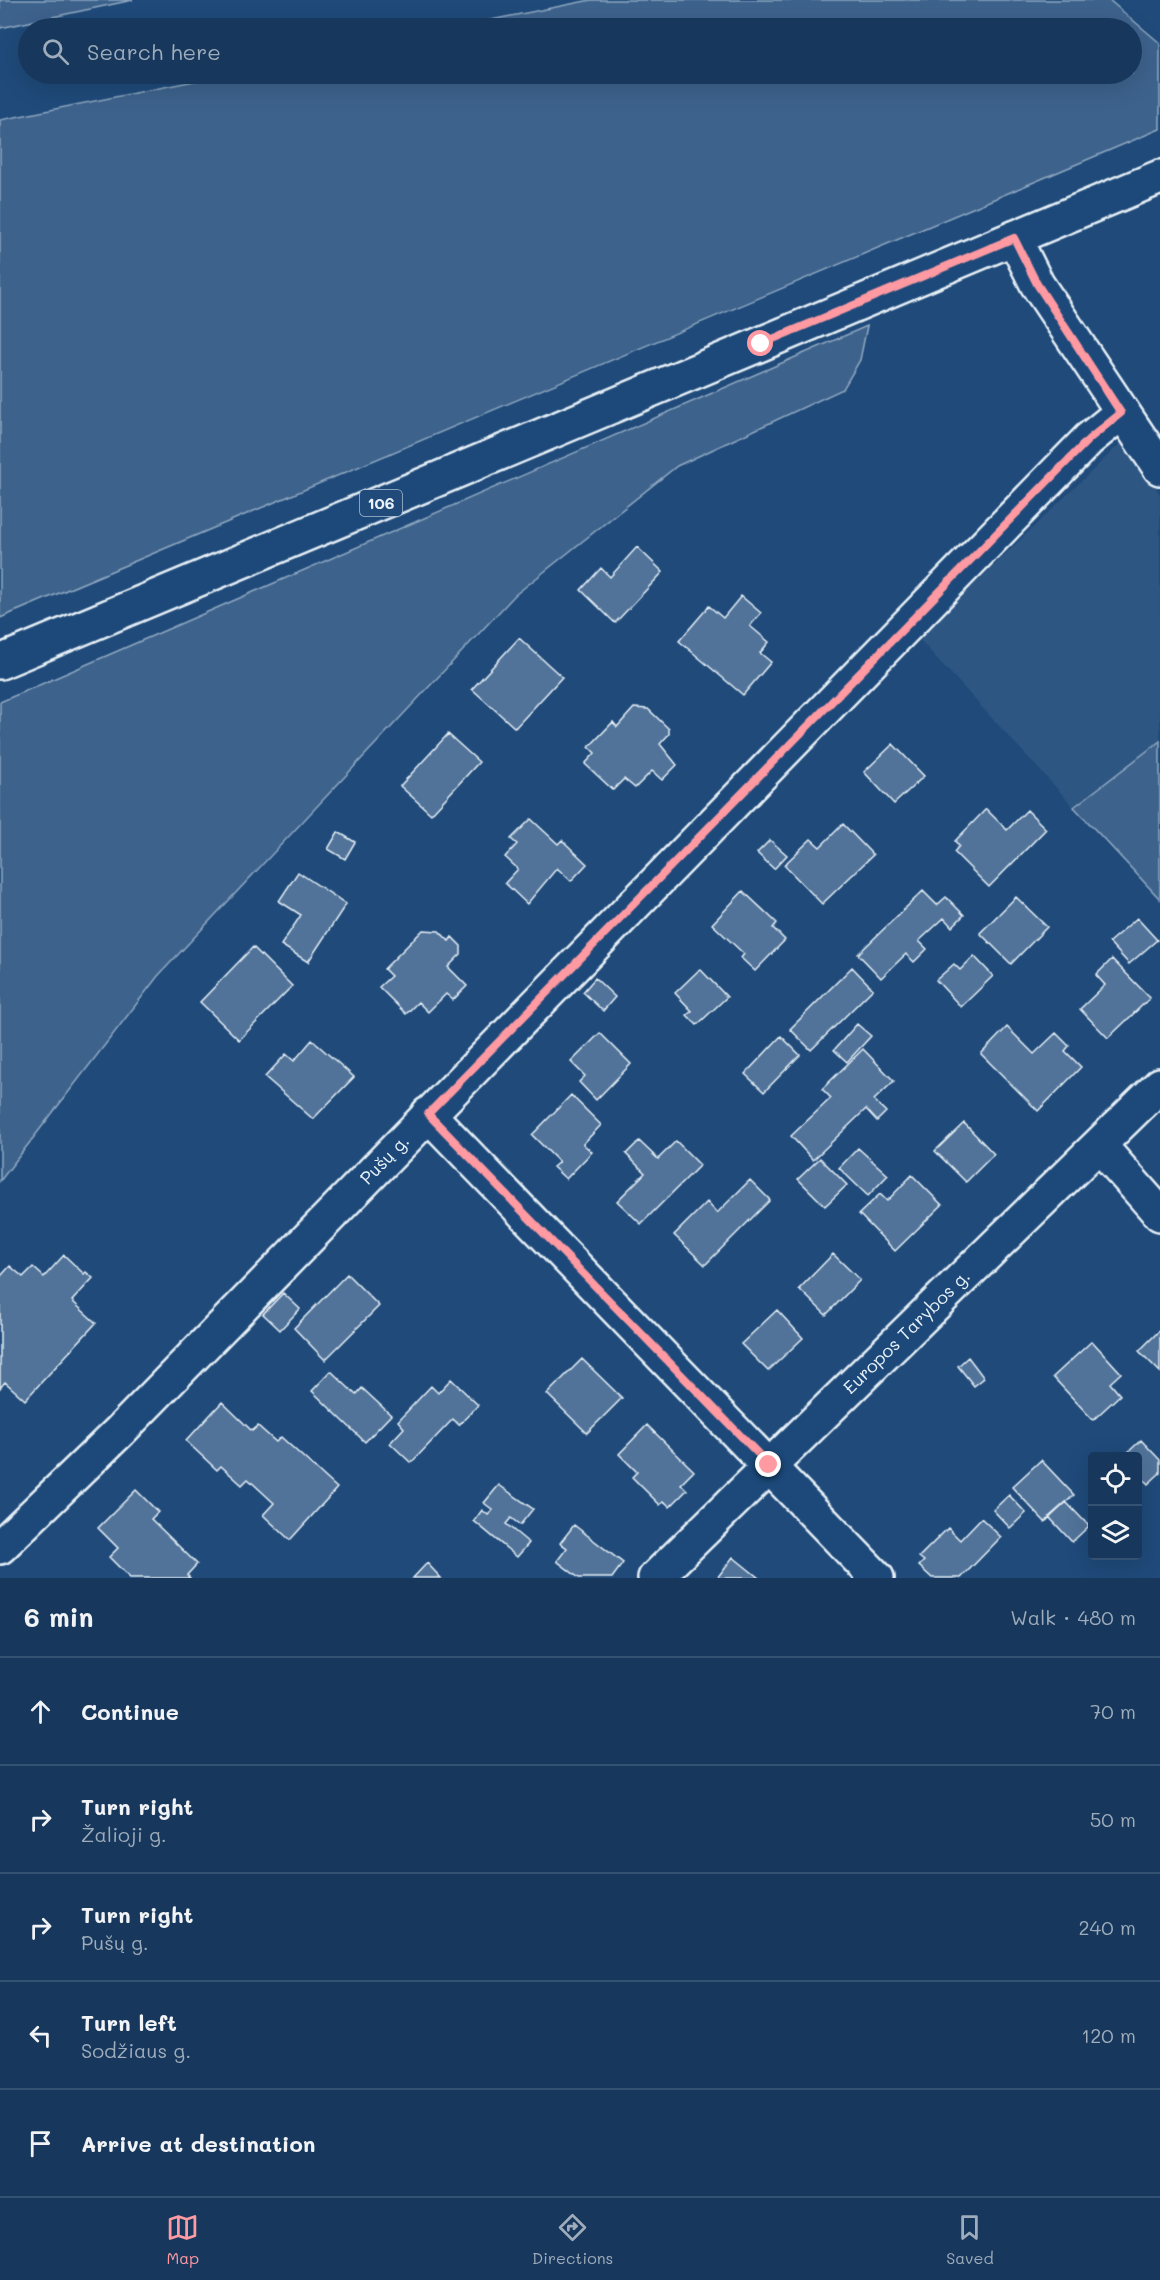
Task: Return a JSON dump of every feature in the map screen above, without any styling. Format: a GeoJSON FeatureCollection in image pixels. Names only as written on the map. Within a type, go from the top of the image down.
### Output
{"type":"FeatureCollection","features":[{"type":"Feature","properties":{"kind":"street","name":"106"},"geometry":{"type":"LineString","coordinates":[[0,662],[1160,177]]}},
{"type":"Feature","properties":{"kind":"street"},"geometry":{"type":"LineString","coordinates":[[1014,238],[1037,284],[1121,413],[1160,468]]}},
{"type":"Feature","properties":{"kind":"street","name":"Pušų g."},"geometry":{"type":"LineString","coordinates":[[0,1547],[120,1431],[1089,439],[1121,413]]}},
{"type":"Feature","properties":{"kind":"street","name":"Europos Tarybos g."},"geometry":{"type":"LineString","coordinates":[[655,1578],[769,1465],[1101,1146],[1160,1085]]}},
{"type":"Feature","properties":{"kind":"street"},"geometry":{"type":"LineString","coordinates":[[428,1114],[877,1578]]}},
{"type":"Feature","properties":{"kind":"street"},"geometry":{"type":"LineString","coordinates":[[1101,1146],[1160,1214]]}},
{"type":"Feature","properties":{"kind":"shaded area"},"geometry":{"type":"Polygon","coordinates":[[[0,0],[133,0],[48,18],[18,18],[18,24],[0,28],[0,0]]]}},
{"type":"Feature","properties":{"kind":"shaded area"},"geometry":{"type":"Polygon","coordinates":[[[591,0],[1109,0],[1130,18],[501,18],[591,0]]]}},
{"type":"Feature","properties":{"kind":"shaded area"},"geometry":{"type":"Polygon","coordinates":[[[1142,28],[1160,43],[1160,129],[0,618],[0,120],[179,84],[1142,84],[1142,28]]]}},
{"type":"Feature","properties":{"kind":"shaded area"},"geometry":{"type":"Polygon","coordinates":[[[867,326],[860,360],[843,389],[677,466],[515,595],[158,976],[0,1181],[0,702],[867,326]]]}},
{"type":"Feature","properties":{"kind":"shaded area"},"geometry":{"type":"Polygon","coordinates":[[[1123,441],[1160,494],[1160,741],[1074,807],[918,638],[1123,441]]]}},
{"type":"Feature","properties":{"kind":"shaded area"},"geometry":{"type":"Polygon","coordinates":[[[1160,741],[1160,899],[1074,807],[1160,741]]]}},
{"type":"Feature","properties":{"kind":"building"},"geometry":{"type":"Polygon","coordinates":[[[637,547],[663,572],[615,623],[581,590],[601,568],[610,577],[637,547]]]}},
{"type":"Feature","properties":{"kind":"building"},"geometry":{"type":"Polygon","coordinates":[[[741,596],[761,613],[750,626],[769,642],[760,653],[771,662],[743,695],[679,641],[709,606],[723,618],[741,596]]]}},
{"type":"Feature","properties":{"kind":"building"},"geometry":{"type":"Polygon","coordinates":[[[519,638],[562,677],[515,728],[472,689],[519,638]]]}},
{"type":"Feature","properties":{"kind":"building"},"geometry":{"type":"Polygon","coordinates":[[[634,708],[648,709],[669,729],[669,734],[660,744],[677,765],[662,780],[652,771],[635,788],[624,779],[613,790],[585,764],[595,753],[589,747],[613,722],[617,727],[634,708]]]}},
{"type":"Feature","properties":{"kind":"building"},"geometry":{"type":"Polygon","coordinates":[[[448,734],[479,762],[431,814],[400,786],[448,734]]]}},
{"type":"Feature","properties":{"kind":"building"},"geometry":{"type":"Polygon","coordinates":[[[893,744],[924,776],[894,804],[864,772],[893,744]]]}},
{"type":"Feature","properties":{"kind":"building"},"geometry":{"type":"Polygon","coordinates":[[[986,809],[1007,830],[1027,810],[1046,829],[989,887],[954,852],[959,846],[955,841],[986,809]]]}},
{"type":"Feature","properties":{"kind":"building"},"geometry":{"type":"Polygon","coordinates":[[[531,819],[558,844],[562,840],[587,864],[571,881],[557,868],[527,904],[505,883],[518,869],[505,857],[517,844],[511,839],[531,819]]]}},
{"type":"Feature","properties":{"kind":"building"},"geometry":{"type":"Polygon","coordinates":[[[843,824],[873,855],[822,904],[784,865],[811,839],[820,847],[843,824]]]}},
{"type":"Feature","properties":{"kind":"building"},"geometry":{"type":"Polygon","coordinates":[[[338,832],[355,842],[345,859],[328,849],[338,832]]]}},
{"type":"Feature","properties":{"kind":"building"},"geometry":{"type":"Polygon","coordinates":[[[770,840],[787,855],[774,869],[757,853],[770,840]]]}},
{"type":"Feature","properties":{"kind":"building"},"geometry":{"type":"Polygon","coordinates":[[[298,872],[346,904],[308,962],[281,945],[301,915],[279,901],[298,872]]]}},
{"type":"Feature","properties":{"kind":"building"},"geometry":{"type":"Polygon","coordinates":[[[743,891],[777,923],[773,928],[785,940],[755,971],[741,958],[744,954],[712,924],[743,891]]]}},
{"type":"Feature","properties":{"kind":"building"},"geometry":{"type":"Polygon","coordinates":[[[923,891],[937,905],[946,897],[964,915],[952,927],[944,918],[919,941],[927,949],[914,962],[906,954],[881,978],[858,954],[923,891]]]}},
{"type":"Feature","properties":{"kind":"building"},"geometry":{"type":"Polygon","coordinates":[[[1016,897],[1047,927],[1011,964],[980,933],[1016,897]]]}},
{"type":"Feature","properties":{"kind":"building"},"geometry":{"type":"Polygon","coordinates":[[[1137,918],[1157,940],[1129,964],[1109,942],[1137,918]]]}},
{"type":"Feature","properties":{"kind":"building"},"geometry":{"type":"Polygon","coordinates":[[[423,930],[439,931],[449,941],[452,937],[461,946],[461,954],[448,967],[467,986],[453,1000],[446,994],[428,1012],[418,1002],[406,1014],[379,987],[391,976],[384,969],[423,930]]]}},
{"type":"Feature","properties":{"kind":"building"},"geometry":{"type":"Polygon","coordinates":[[[253,947],[292,986],[239,1040],[200,1002],[253,947]]]}},
{"type":"Feature","properties":{"kind":"building"},"geometry":{"type":"Polygon","coordinates":[[[974,956],[993,976],[961,1007],[936,980],[954,964],[960,970],[974,956]]]}},
{"type":"Feature","properties":{"kind":"building"},"geometry":{"type":"Polygon","coordinates":[[[1112,959],[1150,998],[1108,1038],[1080,1009],[1105,985],[1096,975],[1112,959]]]}},
{"type":"Feature","properties":{"kind":"building"},"geometry":{"type":"Polygon","coordinates":[[[852,967],[873,989],[811,1050],[790,1029],[852,967]]]}},
{"type":"Feature","properties":{"kind":"building"},"geometry":{"type":"Polygon","coordinates":[[[700,969],[727,997],[697,1025],[687,1015],[692,1011],[675,993],[700,969]]]}},
{"type":"Feature","properties":{"kind":"building"},"geometry":{"type":"Polygon","coordinates":[[[595,978],[615,997],[603,1011],[583,992],[595,978]]]}},
{"type":"Feature","properties":{"kind":"building"},"geometry":{"type":"Polygon","coordinates":[[[857,1024],[871,1036],[847,1062],[834,1050],[857,1024]]]}},
{"type":"Feature","properties":{"kind":"building"},"geometry":{"type":"Polygon","coordinates":[[[1007,1027],[1034,1054],[1056,1033],[1069,1046],[1065,1051],[1081,1067],[1038,1111],[981,1054],[1007,1027]]]}},
{"type":"Feature","properties":{"kind":"building"},"geometry":{"type":"Polygon","coordinates":[[[600,1033],[631,1064],[596,1100],[579,1082],[585,1076],[571,1062],[600,1033]]]}},
{"type":"Feature","properties":{"kind":"building"},"geometry":{"type":"Polygon","coordinates":[[[781,1036],[800,1055],[764,1092],[745,1074],[781,1036]]]}},
{"type":"Feature","properties":{"kind":"building"},"geometry":{"type":"Polygon","coordinates":[[[312,1040],[354,1077],[313,1119],[265,1077],[286,1054],[294,1061],[312,1040]]]}},
{"type":"Feature","properties":{"kind":"building"},"geometry":{"type":"Polygon","coordinates":[[[863,1049],[894,1081],[874,1100],[886,1112],[877,1121],[866,1109],[813,1160],[791,1136],[831,1098],[822,1089],[863,1049]]]}},
{"type":"Feature","properties":{"kind":"building"},"geometry":{"type":"Polygon","coordinates":[[[571,1095],[601,1125],[583,1144],[592,1152],[566,1179],[553,1167],[559,1162],[532,1135],[571,1095]]]}},
{"type":"Feature","properties":{"kind":"building"},"geometry":{"type":"Polygon","coordinates":[[[964,1123],[994,1154],[966,1182],[935,1151],[964,1123]]]}},
{"type":"Feature","properties":{"kind":"building"},"geometry":{"type":"Polygon","coordinates":[[[639,1141],[658,1159],[676,1141],[700,1165],[641,1224],[617,1201],[645,1173],[626,1154],[639,1141]]]}},
{"type":"Feature","properties":{"kind":"building"},"geometry":{"type":"Polygon","coordinates":[[[858,1148],[888,1175],[868,1196],[839,1168],[858,1148]]]}},
{"type":"Feature","properties":{"kind":"building"},"geometry":{"type":"Polygon","coordinates":[[[820,1158],[847,1185],[825,1206],[798,1179],[820,1158]]]}},
{"type":"Feature","properties":{"kind":"building"},"geometry":{"type":"Polygon","coordinates":[[[912,1175],[942,1205],[895,1251],[859,1214],[880,1194],[887,1201],[912,1175]]]}},
{"type":"Feature","properties":{"kind":"building"},"geometry":{"type":"Polygon","coordinates":[[[750,1180],[770,1200],[705,1265],[674,1235],[707,1202],[717,1213],[750,1180]]]}},
{"type":"Feature","properties":{"kind":"building"},"geometry":{"type":"Polygon","coordinates":[[[833,1254],[860,1280],[826,1315],[799,1289],[833,1254]]]}},
{"type":"Feature","properties":{"kind":"building"},"geometry":{"type":"Polygon","coordinates":[[[64,1255],[84,1274],[86,1272],[93,1278],[72,1301],[96,1323],[25,1400],[5,1382],[0,1388],[0,1277],[10,1266],[23,1277],[33,1267],[44,1277],[64,1255]]]}},
{"type":"Feature","properties":{"kind":"building"},"geometry":{"type":"Polygon","coordinates":[[[347,1274],[379,1306],[325,1360],[294,1328],[347,1274]]]}},
{"type":"Feature","properties":{"kind":"building"},"geometry":{"type":"Polygon","coordinates":[[[283,1293],[300,1309],[280,1330],[263,1314],[283,1293]]]}},
{"type":"Feature","properties":{"kind":"building"},"geometry":{"type":"Polygon","coordinates":[[[777,1310],[803,1338],[768,1371],[741,1344],[777,1310]]]}},
{"type":"Feature","properties":{"kind":"building"},"geometry":{"type":"Polygon","coordinates":[[[1160,1330],[1160,1372],[1139,1351],[1160,1330]]]}},
{"type":"Feature","properties":{"kind":"building"},"geometry":{"type":"Polygon","coordinates":[[[1092,1341],[1121,1373],[1110,1383],[1120,1395],[1093,1420],[1053,1377],[1092,1341]]]}},
{"type":"Feature","properties":{"kind":"building"},"geometry":{"type":"Polygon","coordinates":[[[968,1357],[984,1378],[974,1386],[958,1366],[968,1357]]]}},
{"type":"Feature","properties":{"kind":"building"},"geometry":{"type":"Polygon","coordinates":[[[582,1359],[622,1398],[587,1433],[547,1394],[582,1359]]]}},
{"type":"Feature","properties":{"kind":"building"},"geometry":{"type":"Polygon","coordinates":[[[331,1371],[356,1395],[362,1388],[391,1415],[365,1442],[312,1391],[331,1371]]]}},
{"type":"Feature","properties":{"kind":"building"},"geometry":{"type":"Polygon","coordinates":[[[451,1379],[478,1405],[459,1425],[453,1419],[411,1463],[390,1443],[404,1428],[398,1421],[431,1386],[438,1393],[451,1379]]]}},
{"type":"Feature","properties":{"kind":"building"},"geometry":{"type":"Polygon","coordinates":[[[222,1402],[252,1431],[258,1426],[276,1442],[281,1437],[337,1488],[290,1540],[263,1515],[274,1503],[248,1479],[242,1485],[221,1466],[217,1470],[186,1441],[222,1402]]]}},
{"type":"Feature","properties":{"kind":"building"},"geometry":{"type":"Polygon","coordinates":[[[647,1425],[694,1471],[681,1484],[687,1490],[670,1507],[664,1501],[660,1505],[632,1477],[637,1472],[619,1454],[647,1425]]]}},
{"type":"Feature","properties":{"kind":"building"},"geometry":{"type":"Polygon","coordinates":[[[1141,1440],[1160,1460],[1160,1473],[1148,1484],[1142,1478],[1142,1452],[1128,1452],[1141,1440]]]}},
{"type":"Feature","properties":{"kind":"building"},"geometry":{"type":"Polygon","coordinates":[[[1041,1460],[1074,1495],[1045,1522],[1012,1487],[1041,1460]]]}},
{"type":"Feature","properties":{"kind":"building"},"geometry":{"type":"Polygon","coordinates":[[[499,1485],[533,1509],[520,1525],[511,1518],[506,1524],[529,1543],[517,1557],[474,1521],[482,1510],[488,1515],[493,1510],[484,1503],[499,1485]]]}},
{"type":"Feature","properties":{"kind":"building"},"geometry":{"type":"Polygon","coordinates":[[[136,1490],[158,1512],[151,1519],[197,1564],[187,1575],[190,1578],[130,1578],[109,1557],[118,1548],[98,1528],[136,1490]]]}},
{"type":"Feature","properties":{"kind":"building"},"geometry":{"type":"Polygon","coordinates":[[[1009,1495],[1026,1513],[1010,1528],[993,1510],[1009,1495]]]}},
{"type":"Feature","properties":{"kind":"building"},"geometry":{"type":"Polygon","coordinates":[[[1066,1502],[1088,1527],[1072,1542],[1049,1517],[1066,1502]]]}},
{"type":"Feature","properties":{"kind":"building"},"geometry":{"type":"Polygon","coordinates":[[[981,1518],[1001,1537],[961,1578],[932,1578],[919,1566],[924,1561],[919,1557],[948,1528],[960,1540],[981,1518]]]}},
{"type":"Feature","properties":{"kind":"building"},"geometry":{"type":"Polygon","coordinates":[[[574,1525],[623,1563],[612,1578],[579,1578],[557,1561],[567,1548],[560,1543],[574,1525]]]}},
{"type":"Feature","properties":{"kind":"building"},"geometry":{"type":"Polygon","coordinates":[[[733,1557],[759,1578],[717,1578],[733,1557]]]}},
{"type":"Feature","properties":{"kind":"building"},"geometry":{"type":"Polygon","coordinates":[[[427,1563],[441,1578],[413,1578],[427,1563]]]}},
{"type":"Feature","properties":{"kind":"route"},"geometry":{"type":"LineString","coordinates":[[761,344],[1014,238],[1037,284],[1121,413],[1089,439],[428,1114],[769,1465]]}}]}
